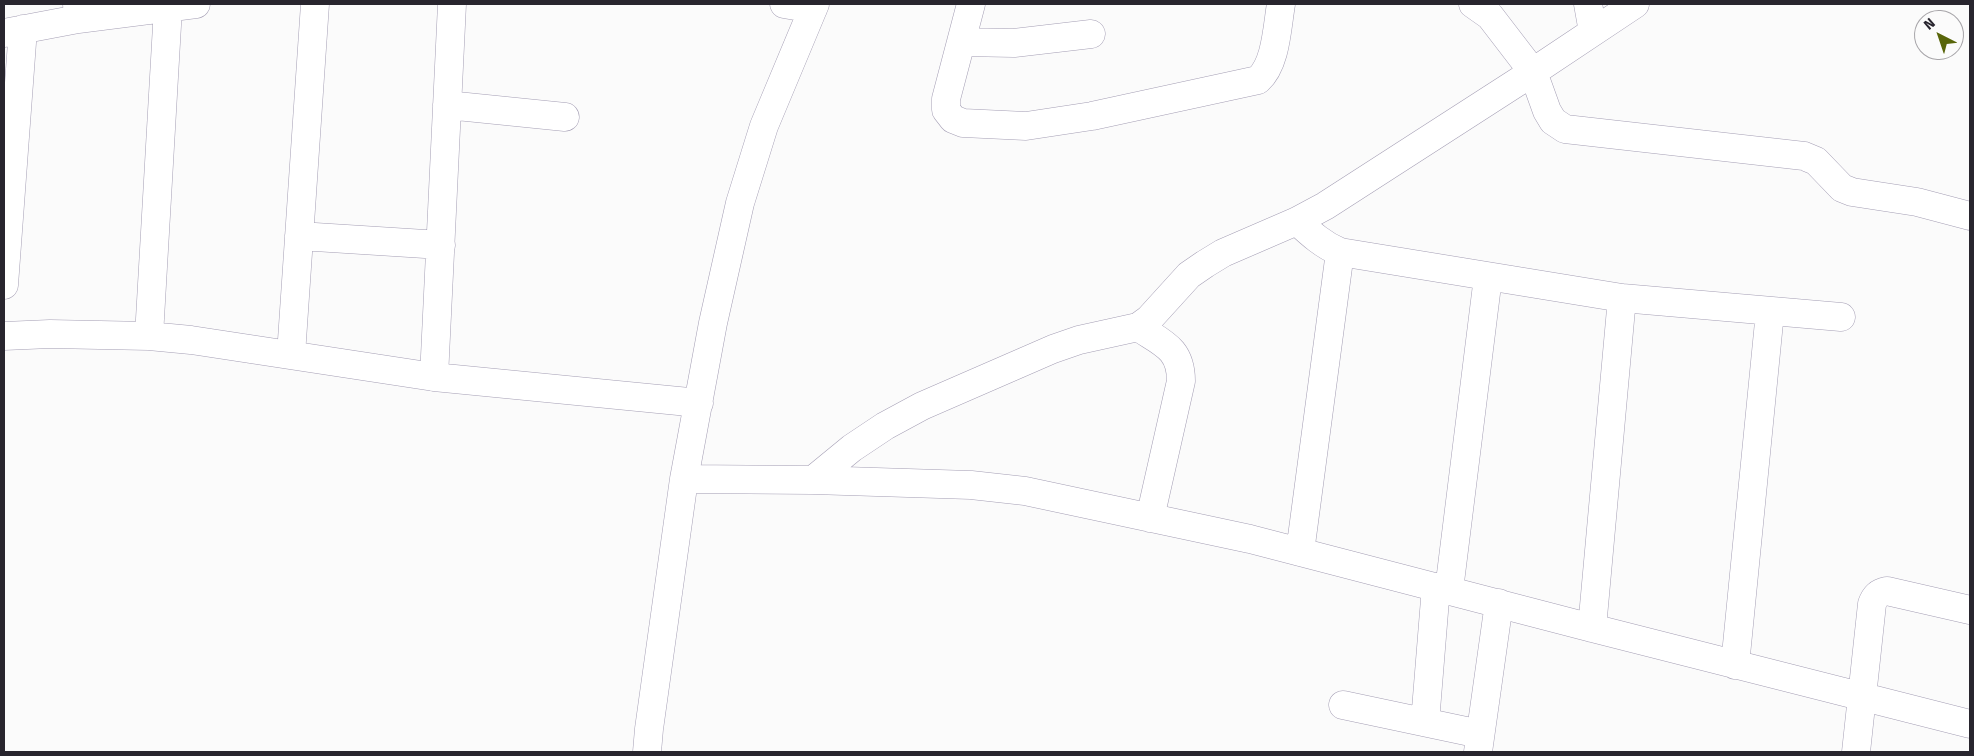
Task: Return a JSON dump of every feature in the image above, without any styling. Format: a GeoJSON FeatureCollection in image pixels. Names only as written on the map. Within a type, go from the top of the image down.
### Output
{"type":"FeatureCollection","features":[{"type":"Feature","properties":{"kind":"street"},"geometry":{"type":"LineString","coordinates":[[4,285],[14,31],[77,12],[168,8],[196,4]]}},
{"type":"Feature","properties":{"kind":"street"},"geometry":{"type":"LineString","coordinates":[[291,355],[315,4]]}},
{"type":"Feature","properties":{"kind":"street"},"geometry":{"type":"LineString","coordinates":[[434,377],[452,4]]}},
{"type":"Feature","properties":{"kind":"street"},"geometry":{"type":"LineString","coordinates":[[647,752],[684,480],[713,323],[740,203],[764,126],[814,6],[784,4]]}},
{"type":"Feature","properties":{"kind":"street"},"geometry":{"type":"LineString","coordinates":[[971,4],[946,100],[946,110],[953,119],[964,123],[1026,126],[1058,122],[1258,80],[1266,73],[1271,63],[1281,4]]}},
{"type":"Feature","properties":{"kind":"street"},"geometry":{"type":"LineString","coordinates":[[1472,4],[1490,16],[1533,72],[1547,111],[1553,121],[1565,129],[1804,156],[1816,161],[1842,188],[1852,192],[1917,202],[1970,216]]}},
{"type":"Feature","properties":{"kind":"street"},"geometry":{"type":"LineString","coordinates":[[1588,4],[1593,32]]}},
{"type":"Feature","properties":{"kind":"street"},"geometry":{"type":"LineString","coordinates":[[813,480],[852,448],[885,426],[922,406],[1053,348],[1150,317],[1189,275],[1205,264],[1223,253],[1297,221],[1325,206],[1635,4]]}},
{"type":"Feature","properties":{"kind":"street"},"geometry":{"type":"LineString","coordinates":[[149,336],[168,8]]}},
{"type":"Feature","properties":{"kind":"street"},"geometry":{"type":"LineString","coordinates":[[961,42],[1014,43],[1091,34]]}},
{"type":"Feature","properties":{"kind":"street"},"geometry":{"type":"LineString","coordinates":[[447,105],[565,117]]}},
{"type":"Feature","properties":{"kind":"street"},"geometry":{"type":"LineString","coordinates":[[1297,221],[1327,247],[1340,252],[1622,298],[1841,317]]}},
{"type":"Feature","properties":{"kind":"street"},"geometry":{"type":"LineString","coordinates":[[299,236],[441,245]]}},
{"type":"Feature","properties":{"kind":"street"},"geometry":{"type":"LineString","coordinates":[[1300,552],[1340,252]]}},
{"type":"Feature","properties":{"kind":"street"},"geometry":{"type":"LineString","coordinates":[[1425,722],[1442,589],[1488,277]]}},
{"type":"Feature","properties":{"kind":"street"},"geometry":{"type":"LineString","coordinates":[[1592,628],[1622,298]]}},
{"type":"Feature","properties":{"kind":"street"},"geometry":{"type":"LineString","coordinates":[[1735,665],[1770,312]]}},
{"type":"Feature","properties":{"kind":"street"},"geometry":{"type":"LineString","coordinates":[[1150,317],[1178,358],[1181,368],[1181,381],[1150,518]]}},
{"type":"Feature","properties":{"kind":"street"},"geometry":{"type":"LineString","coordinates":[[4,336],[50,334],[149,336],[191,340],[434,377],[698,403]]}},
{"type":"Feature","properties":{"kind":"street"},"geometry":{"type":"LineString","coordinates":[[684,480],[813,480],[980,486],[1026,491],[1250,539],[1970,724]]}},
{"type":"Feature","properties":{"kind":"street"},"geometry":{"type":"LineString","coordinates":[[1856,752],[1874,597],[1880,592],[1887,591],[1970,610]]}},
{"type":"Feature","properties":{"kind":"street"},"geometry":{"type":"LineString","coordinates":[[1343,705],[1425,722],[1479,743],[1499,603]]}}]}
